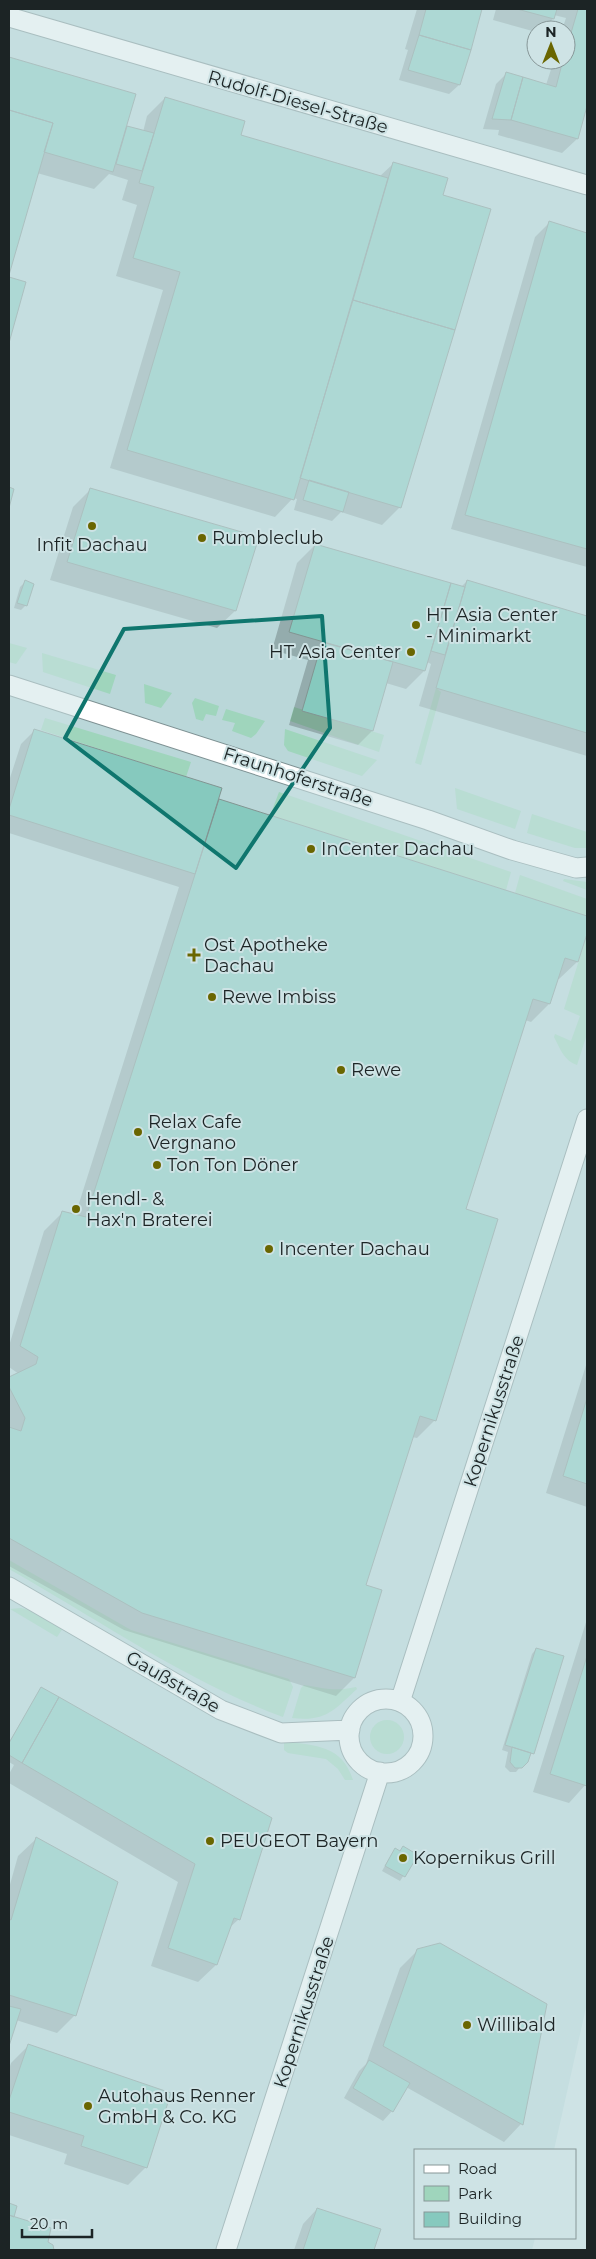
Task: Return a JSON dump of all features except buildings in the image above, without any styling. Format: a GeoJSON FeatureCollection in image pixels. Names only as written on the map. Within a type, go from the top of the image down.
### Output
{"type":"FeatureCollection","features":[{"type":"Feature","properties":{"kind":"street","name":"Rudolf-Diesel-Straße"},"geometry":{"type":"LineString","coordinates":[[9,18],[587,185]]}},
{"type":"Feature","properties":{"kind":"street","name":"Fraunhoferstraße"},"geometry":{"type":"LineString","coordinates":[[9,685],[419,817],[512,850],[576,868],[587,867]]}},
{"type":"Feature","properties":{"kind":"street","name":"Kopernikusstraße"},"geometry":{"type":"LineString","coordinates":[[400,1702],[587,1119]]}},
{"type":"Feature","properties":{"kind":"street","name":"Gaußstraße"},"geometry":{"type":"LineString","coordinates":[[9,1587],[221,1710],[281,1733],[350,1730]]}},
{"type":"Feature","properties":{"kind":"street"},"geometry":{"type":"LineString","coordinates":[[390,1699],[400,1702],[411,1708],[423,1728],[420,1752],[408,1765],[392,1773],[369,1769],[360,1762],[353,1752],[350,1742],[350,1730],[353,1720],[360,1710],[368,1704],[390,1699]]}},
{"type":"Feature","properties":{"kind":"street","name":"Kopernikusstraße"},"geometry":{"type":"LineString","coordinates":[[226,2250],[380,1772]]}},
{"type":"Feature","properties":{"kind":"highlighted area"},"geometry":{"type":"Polygon","coordinates":[[[322,616],[330,728],[236,868],[65,738],[124,629],[322,616]]]}},
{"type":"Feature","properties":{"kind":"shaded area"},"geometry":{"type":"Polygon","coordinates":[[[9,9],[587,9],[587,2003],[554,2149],[414,2149],[414,2239],[535,2239],[532,2250],[9,2250],[9,9]]]}},
{"type":"Feature","properties":{"kind":"green space"},"geometry":{"type":"Polygon","coordinates":[[[9,643],[27,648],[16,664],[9,662],[9,643]]]}},
{"type":"Feature","properties":{"kind":"green space"},"geometry":{"type":"Polygon","coordinates":[[[42,653],[116,675],[110,694],[43,672],[42,653]]]}},
{"type":"Feature","properties":{"kind":"green space"},"geometry":{"type":"Polygon","coordinates":[[[144,684],[172,693],[161,708],[145,703],[144,684]]]}},
{"type":"Feature","properties":{"kind":"green space"},"geometry":{"type":"Polygon","coordinates":[[[436,688],[441,692],[421,765],[415,763],[436,688]]]}},
{"type":"Feature","properties":{"kind":"green space"},"geometry":{"type":"Polygon","coordinates":[[[195,698],[219,706],[216,716],[206,714],[203,721],[196,719],[192,703],[195,698]]]}},
{"type":"Feature","properties":{"kind":"green space"},"geometry":{"type":"Polygon","coordinates":[[[294,707],[384,735],[379,752],[290,721],[294,707]]]}},
{"type":"Feature","properties":{"kind":"green space"},"geometry":{"type":"Polygon","coordinates":[[[226,709],[265,721],[251,738],[232,731],[235,723],[222,720],[226,709]]]}},
{"type":"Feature","properties":{"kind":"green space"},"geometry":{"type":"Polygon","coordinates":[[[45,718],[191,762],[186,777],[41,730],[45,718]]]}},
{"type":"Feature","properties":{"kind":"green space"},"geometry":{"type":"Polygon","coordinates":[[[285,729],[377,760],[362,776],[288,751],[284,745],[285,729]]]}},
{"type":"Feature","properties":{"kind":"green space"},"geometry":{"type":"Polygon","coordinates":[[[455,788],[521,811],[515,829],[457,809],[455,788]]]}},
{"type":"Feature","properties":{"kind":"green space"},"geometry":{"type":"Polygon","coordinates":[[[279,792],[511,872],[506,890],[270,816],[279,792]]]}},
{"type":"Feature","properties":{"kind":"green space"},"geometry":{"type":"Polygon","coordinates":[[[532,814],[587,832],[587,848],[575,848],[527,833],[532,814]]]}},
{"type":"Feature","properties":{"kind":"green space"},"geometry":{"type":"Polygon","coordinates":[[[520,875],[587,899],[587,916],[515,893],[520,875]]]}},
{"type":"Feature","properties":{"kind":"green space"},"geometry":{"type":"Polygon","coordinates":[[[564,879],[587,882],[587,890],[563,881],[564,879]]]}},
{"type":"Feature","properties":{"kind":"green space"},"geometry":{"type":"Polygon","coordinates":[[[587,934],[587,1034],[577,1065],[569,1060],[560,1050],[554,1037],[555,1034],[571,1041],[580,1016],[564,1009],[587,934]]]}},
{"type":"Feature","properties":{"kind":"green space"},"geometry":{"type":"Polygon","coordinates":[[[9,1560],[131,1630],[289,1679],[293,1687],[283,1717],[212,1686],[143,1649],[9,1569],[9,1560]]]}},
{"type":"Feature","properties":{"kind":"green space"},"geometry":{"type":"Polygon","coordinates":[[[21,1608],[30,1610],[63,1628],[57,1637],[10,1609],[21,1608]]]}},
{"type":"Feature","properties":{"kind":"green space"},"geometry":{"type":"Polygon","coordinates":[[[304,1685],[330,1689],[356,1687],[357,1689],[329,1713],[313,1718],[292,1718],[301,1688],[304,1685]]]}},
{"type":"Feature","properties":{"kind":"green space"},"geometry":{"type":"Polygon","coordinates":[[[387,1720],[394,1721],[399,1725],[403,1730],[403,1744],[399,1749],[394,1753],[387,1754],[380,1753],[375,1749],[371,1744],[370,1737],[371,1730],[375,1725],[380,1721],[387,1720]]]}},
{"type":"Feature","properties":{"kind":"green space"},"geometry":{"type":"Polygon","coordinates":[[[284,1741],[317,1746],[335,1754],[348,1768],[353,1780],[345,1780],[338,1769],[326,1759],[288,1753],[284,1750],[284,1741]]]}},
{"type":"Feature","properties":{"kind":"place","name":"Infit Dachau"},"geometry":{"type":"Point","coordinates":[92,526]}},
{"type":"Feature","properties":{"kind":"place","name":"Rumbleclub"},"geometry":{"type":"Point","coordinates":[202,538]}},
{"type":"Feature","properties":{"kind":"place","name":"HT Asia Center - Minimarkt"},"geometry":{"type":"Point","coordinates":[416,625]}},
{"type":"Feature","properties":{"kind":"place","name":"HT Asia Center"},"geometry":{"type":"Point","coordinates":[411,652]}},
{"type":"Feature","properties":{"kind":"place","name":"InCenter Dachau"},"geometry":{"type":"Point","coordinates":[311,849]}},
{"type":"Feature","properties":{"kind":"place","name":"Ost Apotheke Dachau"},"geometry":{"type":"Point","coordinates":[194,955]}},
{"type":"Feature","properties":{"kind":"place","name":"Rewe Imbiss"},"geometry":{"type":"Point","coordinates":[212,997]}},
{"type":"Feature","properties":{"kind":"place","name":"Rewe"},"geometry":{"type":"Point","coordinates":[341,1070]}},
{"type":"Feature","properties":{"kind":"place","name":"Relax Cafe Vergnano"},"geometry":{"type":"Point","coordinates":[138,1132]}},
{"type":"Feature","properties":{"kind":"place","name":"Ton Ton Döner"},"geometry":{"type":"Point","coordinates":[157,1165]}},
{"type":"Feature","properties":{"kind":"place","name":"Hendl- & Hax'n Braterei"},"geometry":{"type":"Point","coordinates":[76,1209]}},
{"type":"Feature","properties":{"kind":"place","name":"Incenter Dachau"},"geometry":{"type":"Point","coordinates":[269,1249]}},
{"type":"Feature","properties":{"kind":"place","name":"PEUGEOT Bayern"},"geometry":{"type":"Point","coordinates":[210,1841]}},
{"type":"Feature","properties":{"kind":"place","name":"Kopernikus Grill"},"geometry":{"type":"Point","coordinates":[403,1858]}},
{"type":"Feature","properties":{"kind":"place","name":"Willibald"},"geometry":{"type":"Point","coordinates":[467,2025]}},
{"type":"Feature","properties":{"kind":"place","name":"Autohaus Renner GmbH & Co. KG"},"geometry":{"type":"Point","coordinates":[88,2106]}}]}
